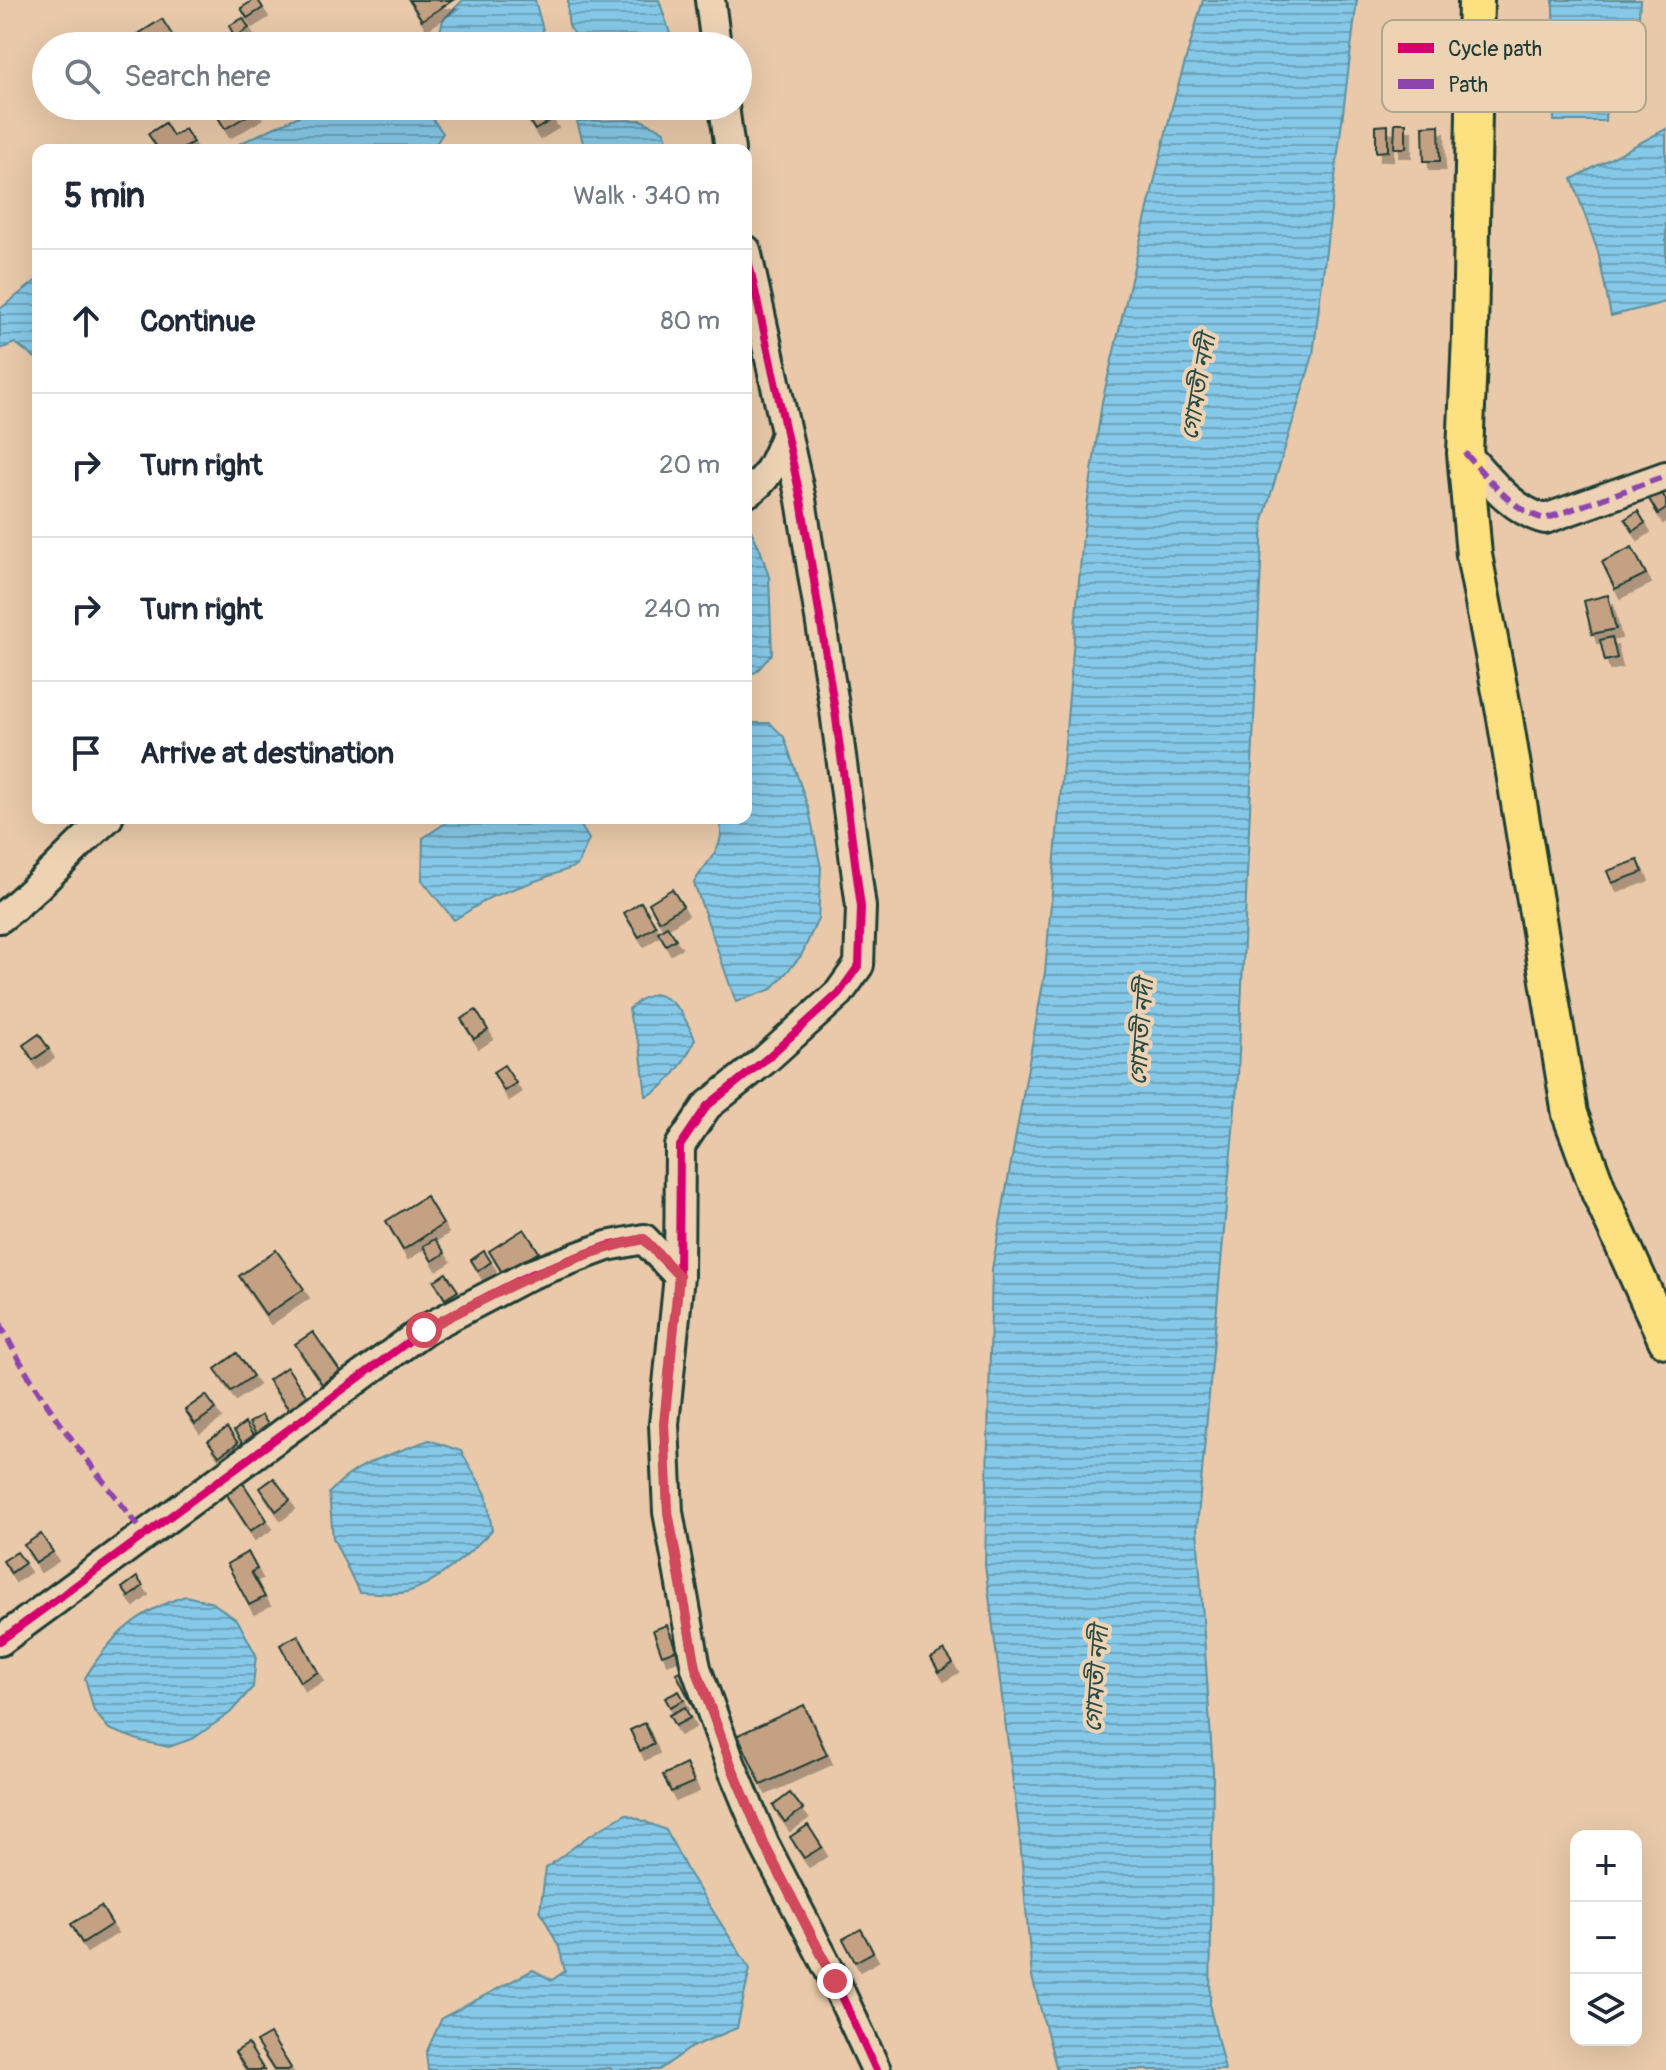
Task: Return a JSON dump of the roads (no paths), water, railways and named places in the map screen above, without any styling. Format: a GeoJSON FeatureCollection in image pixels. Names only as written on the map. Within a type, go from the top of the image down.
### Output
{"type":"FeatureCollection","features":[{"type":"Feature","properties":{"kind":"main road"},"geometry":{"type":"LineString","coordinates":[[1476,0],[1476,20]]}},
{"type":"Feature","properties":{"kind":"main road"},"geometry":{"type":"LineString","coordinates":[[1474,112],[1465,453],[1474,555],[1505,718],[1570,1114],[1599,1192],[1666,1340]]}},
{"type":"Feature","properties":{"kind":"street"},"geometry":{"type":"LineString","coordinates":[[710,0],[714,32]]}},
{"type":"Feature","properties":{"kind":"street"},"geometry":{"type":"LineString","coordinates":[[726,120],[729,144]]}},
{"type":"Feature","properties":{"kind":"street"},"geometry":{"type":"LineString","coordinates":[[752,277],[801,500],[861,907],[859,965],[839,993],[766,1059],[707,1106],[680,1146],[679,1276],[664,1424],[668,1512],[696,1668],[731,1765],[764,1844],[835,1981],[876,2070]]}},
{"type":"Feature","properties":{"kind":"street"},"geometry":{"type":"LineString","coordinates":[[752,490],[773,467],[786,433]]}},
{"type":"Feature","properties":{"kind":"street"},"geometry":{"type":"LineString","coordinates":[[1465,453],[1499,489],[1531,516],[1545,519],[1666,476]]}},
{"type":"Feature","properties":{"kind":"street"},"geometry":{"type":"LineString","coordinates":[[0,918],[22,902],[76,845],[101,824]]}},
{"type":"Feature","properties":{"kind":"street"},"geometry":{"type":"LineString","coordinates":[[0,1641],[424,1330],[529,1275],[607,1246],[644,1239],[678,1209]]}},
{"type":"Feature","properties":{"kind":"street"},"geometry":{"type":"LineString","coordinates":[[644,1239],[679,1276]]}},
{"type":"Feature","properties":{"kind":"water"},"geometry":{"type":"Polygon","coordinates":[[[463,0],[535,0],[543,30],[440,32],[443,20],[463,0]]]}},
{"type":"Feature","properties":{"kind":"water"},"geometry":{"type":"Polygon","coordinates":[[[568,0],[659,0],[669,32],[573,32],[568,16],[568,0]]]}},
{"type":"Feature","properties":{"kind":"water","name":"গোমতী নদী"},"geometry":{"type":"Polygon","coordinates":[[[1203,0],[1357,0],[1313,355],[1263,520],[1238,1075],[1197,1528],[1213,1771],[1210,2008],[1225,2070],[1057,2070],[1032,1977],[1019,1829],[985,1565],[992,1269],[1045,972],[1083,535],[1102,402],[1172,107],[1203,0]]]}},
{"type":"Feature","properties":{"kind":"water"},"geometry":{"type":"Polygon","coordinates":[[[1553,0],[1640,0],[1639,20],[1553,20],[1553,0]]]}},
{"type":"Feature","properties":{"kind":"water"},"geometry":{"type":"Polygon","coordinates":[[[1554,112],[1606,112],[1605,121],[1554,121],[1554,112]]]}},
{"type":"Feature","properties":{"kind":"water"},"geometry":{"type":"Polygon","coordinates":[[[290,120],[433,120],[443,133],[436,144],[239,144],[290,120]]]}},
{"type":"Feature","properties":{"kind":"water"},"geometry":{"type":"Polygon","coordinates":[[[641,120],[664,131],[669,144],[583,144],[577,121],[641,120]]]}},
{"type":"Feature","properties":{"kind":"water"},"geometry":{"type":"Polygon","coordinates":[[[1666,129],[1666,302],[1611,316],[1598,252],[1572,179],[1666,129]]]}},
{"type":"Feature","properties":{"kind":"water"},"geometry":{"type":"Polygon","coordinates":[[[32,284],[32,356],[15,343],[0,349],[0,309],[32,284]]]}},
{"type":"Feature","properties":{"kind":"water"},"geometry":{"type":"Polygon","coordinates":[[[752,532],[769,577],[772,654],[752,674],[752,532]]]}},
{"type":"Feature","properties":{"kind":"water"},"geometry":{"type":"Polygon","coordinates":[[[752,723],[770,723],[784,737],[809,810],[821,868],[818,919],[801,956],[772,989],[736,1002],[694,883],[715,853],[720,824],[752,824],[752,723]]]}},
{"type":"Feature","properties":{"kind":"water"},"geometry":{"type":"Polygon","coordinates":[[[444,824],[580,824],[589,839],[577,866],[491,897],[454,920],[422,880],[423,838],[444,824]]]}},
{"type":"Feature","properties":{"kind":"water"},"geometry":{"type":"Polygon","coordinates":[[[654,994],[675,1005],[695,1039],[675,1072],[661,1087],[646,1096],[640,1046],[629,1009],[641,999],[654,994]]]}},
{"type":"Feature","properties":{"kind":"water"},"geometry":{"type":"Polygon","coordinates":[[[429,1440],[461,1451],[486,1494],[492,1530],[454,1565],[421,1587],[398,1593],[359,1592],[333,1538],[329,1493],[363,1466],[429,1440]]]}},
{"type":"Feature","properties":{"kind":"water"},"geometry":{"type":"Polygon","coordinates":[[[186,1596],[213,1603],[238,1621],[256,1655],[253,1687],[230,1713],[194,1738],[169,1747],[109,1729],[94,1711],[85,1678],[105,1649],[127,1626],[154,1609],[186,1596]]]}},
{"type":"Feature","properties":{"kind":"water"},"geometry":{"type":"Polygon","coordinates":[[[626,1814],[666,1830],[688,1872],[750,1969],[737,2028],[692,2047],[659,2070],[428,2070],[426,2053],[442,2018],[533,1970],[552,1980],[565,1971],[559,1947],[540,1910],[546,1868],[587,1837],[626,1814]]]}}]}
